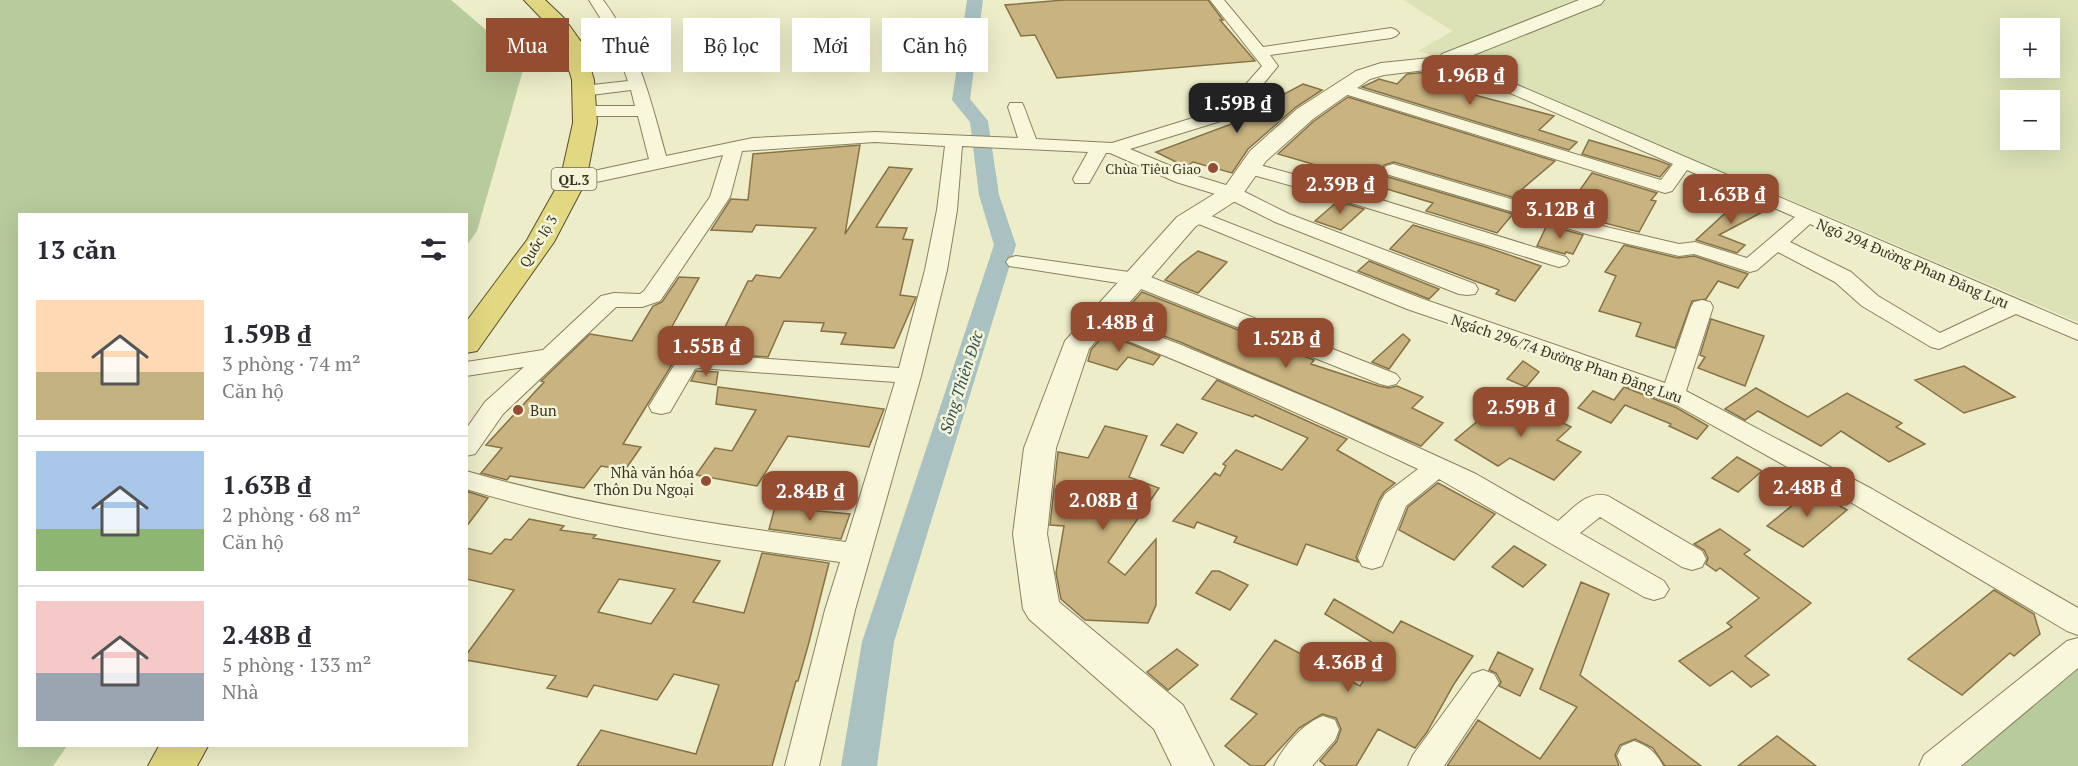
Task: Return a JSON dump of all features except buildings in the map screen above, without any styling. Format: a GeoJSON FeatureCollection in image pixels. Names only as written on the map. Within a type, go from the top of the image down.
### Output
{"type":"FeatureCollection","features":[{"type":"Feature","properties":{"kind":"highway","name":"Quốc lộ 3"},"geometry":{"type":"LineString","coordinates":[[468,341],[540,242],[573,181],[585,123],[583,80],[573,45],[557,22],[534,0]]}},
{"type":"Feature","properties":{"kind":"highway"},"geometry":{"type":"LineString","coordinates":[[171,766],[184,747]]}},
{"type":"Feature","properties":{"kind":"street"},"geometry":{"type":"LineString","coordinates":[[596,0],[609,15],[626,50],[659,162]]}},
{"type":"Feature","properties":{"kind":"street"},"geometry":{"type":"LineString","coordinates":[[1082,179],[1107,148],[1231,112],[1270,66],[1217,0]]}},
{"type":"Feature","properties":{"kind":"street"},"geometry":{"type":"LineString","coordinates":[[1193,766],[1169,717],[1042,609],[1030,534],[1040,448],[1075,347],[1186,222],[1232,193],[1258,156],[1305,114],[1341,88],[1363,75],[1381,69],[1452,62],[1449,58],[1595,0]]}},
{"type":"Feature","properties":{"kind":"street"},"geometry":{"type":"LineString","coordinates":[[1258,52],[1391,33]]}},
{"type":"Feature","properties":{"kind":"street","name":"Ngõ 294 Đường Phan Đăng Lưu"},"geometry":{"type":"LineString","coordinates":[[1452,62],[2078,333]]}},
{"type":"Feature","properties":{"kind":"street"},"geometry":{"type":"LineString","coordinates":[[584,101],[636,85]]}},
{"type":"Feature","properties":{"kind":"street"},"geometry":{"type":"LineString","coordinates":[[1341,88],[1665,187],[1683,163]]}},
{"type":"Feature","properties":{"kind":"street"},"geometry":{"type":"LineString","coordinates":[[584,101],[644,111]]}},
{"type":"Feature","properties":{"kind":"street"},"geometry":{"type":"LineString","coordinates":[[1016,107],[1025,143]]}},
{"type":"Feature","properties":{"kind":"street"},"geometry":{"type":"LineString","coordinates":[[573,181],[734,147],[780,141],[875,137],[1107,148],[1183,178],[1232,193],[1282,218],[1467,290]]}},
{"type":"Feature","properties":{"kind":"street"},"geometry":{"type":"LineString","coordinates":[[802,766],[856,554],[909,376],[943,232],[955,141]]}},
{"type":"Feature","properties":{"kind":"street"},"geometry":{"type":"LineString","coordinates":[[468,445],[494,408],[609,301],[617,299],[642,302],[652,296],[720,197],[734,147]]}},
{"type":"Feature","properties":{"kind":"street"},"geometry":{"type":"LineString","coordinates":[[1249,168],[1339,193],[1559,261]]}},
{"type":"Feature","properties":{"kind":"street"},"geometry":{"type":"LineString","coordinates":[[1393,170],[1597,231],[1679,250],[1695,248],[1750,266],[1807,217]]}},
{"type":"Feature","properties":{"kind":"street","name":"Ngách 296/74 Đường Phan Đăng Lưu"},"geometry":{"type":"LineString","coordinates":[[1196,216],[1415,304],[1594,365],[1687,400],[1862,496],[2078,623]]}},
{"type":"Feature","properties":{"kind":"street"},"geometry":{"type":"LineString","coordinates":[[1776,243],[1843,277],[1870,301],[1939,342],[2014,306]]}},
{"type":"Feature","properties":{"kind":"street"},"geometry":{"type":"LineString","coordinates":[[1016,262],[1135,279],[1388,379]]}},
{"type":"Feature","properties":{"kind":"street"},"geometry":{"type":"LineString","coordinates":[[1673,394],[1702,307]]}},
{"type":"Feature","properties":{"kind":"street"},"geometry":{"type":"LineString","coordinates":[[1098,321],[1192,358],[1467,481],[1654,589]]}},
{"type":"Feature","properties":{"kind":"street"},"geometry":{"type":"LineString","coordinates":[[468,369],[550,356]]}},
{"type":"Feature","properties":{"kind":"street"},"geometry":{"type":"LineString","coordinates":[[661,406],[686,364],[699,361],[909,376]]}},
{"type":"Feature","properties":{"kind":"street"},"geometry":{"type":"LineString","coordinates":[[1372,558],[1395,501],[1437,467]]}},
{"type":"Feature","properties":{"kind":"street"},"geometry":{"type":"LineString","coordinates":[[468,481],[574,509],[746,539],[856,554]]}},
{"type":"Feature","properties":{"kind":"street"},"geometry":{"type":"LineString","coordinates":[[1560,535],[1598,503],[1692,559]]}},
{"type":"Feature","properties":{"kind":"street"},"geometry":{"type":"LineString","coordinates":[[1936,766],[2078,651]]}},
{"type":"Feature","properties":{"kind":"street"},"geometry":{"type":"LineString","coordinates":[[1425,766],[1483,683]]}},
{"type":"Feature","properties":{"kind":"street"},"geometry":{"type":"LineString","coordinates":[[1291,766],[1323,730]]}},
{"type":"Feature","properties":{"kind":"green space"},"geometry":{"type":"Polygon","coordinates":[[[0,0],[451,0],[486,30],[486,72],[522,72],[477,231],[468,244],[468,213],[18,213],[18,747],[66,747],[53,766],[0,766],[0,0]]]}},
{"type":"Feature","properties":{"kind":"green space"},"geometry":{"type":"Polygon","coordinates":[[[1403,0],[2078,0],[2078,322],[1477,67],[1418,51],[1453,31],[1403,0]]]}},
{"type":"Feature","properties":{"kind":"green space"},"geometry":{"type":"Polygon","coordinates":[[[2078,650],[2078,766],[1935,766],[2078,650]]]}},
{"type":"Feature","properties":{"kind":"waterway","name":"Sông Thiên Đức"},"geometry":{"type":"LineString","coordinates":[[859,766],[878,642],[1005,245],[989,195],[979,121],[961,100],[975,0]]}},
{"type":"Feature","properties":{"kind":"place","name":"Chùa Tiêu Giao"},"geometry":{"type":"Point","coordinates":[1213,168]}},
{"type":"Feature","properties":{"kind":"place","name":"Bun"},"geometry":{"type":"Point","coordinates":[518,410]}},
{"type":"Feature","properties":{"kind":"place","name":"Nhà văn hóa Thôn Du Ngoại"},"geometry":{"type":"Point","coordinates":[706,481]}}]}
